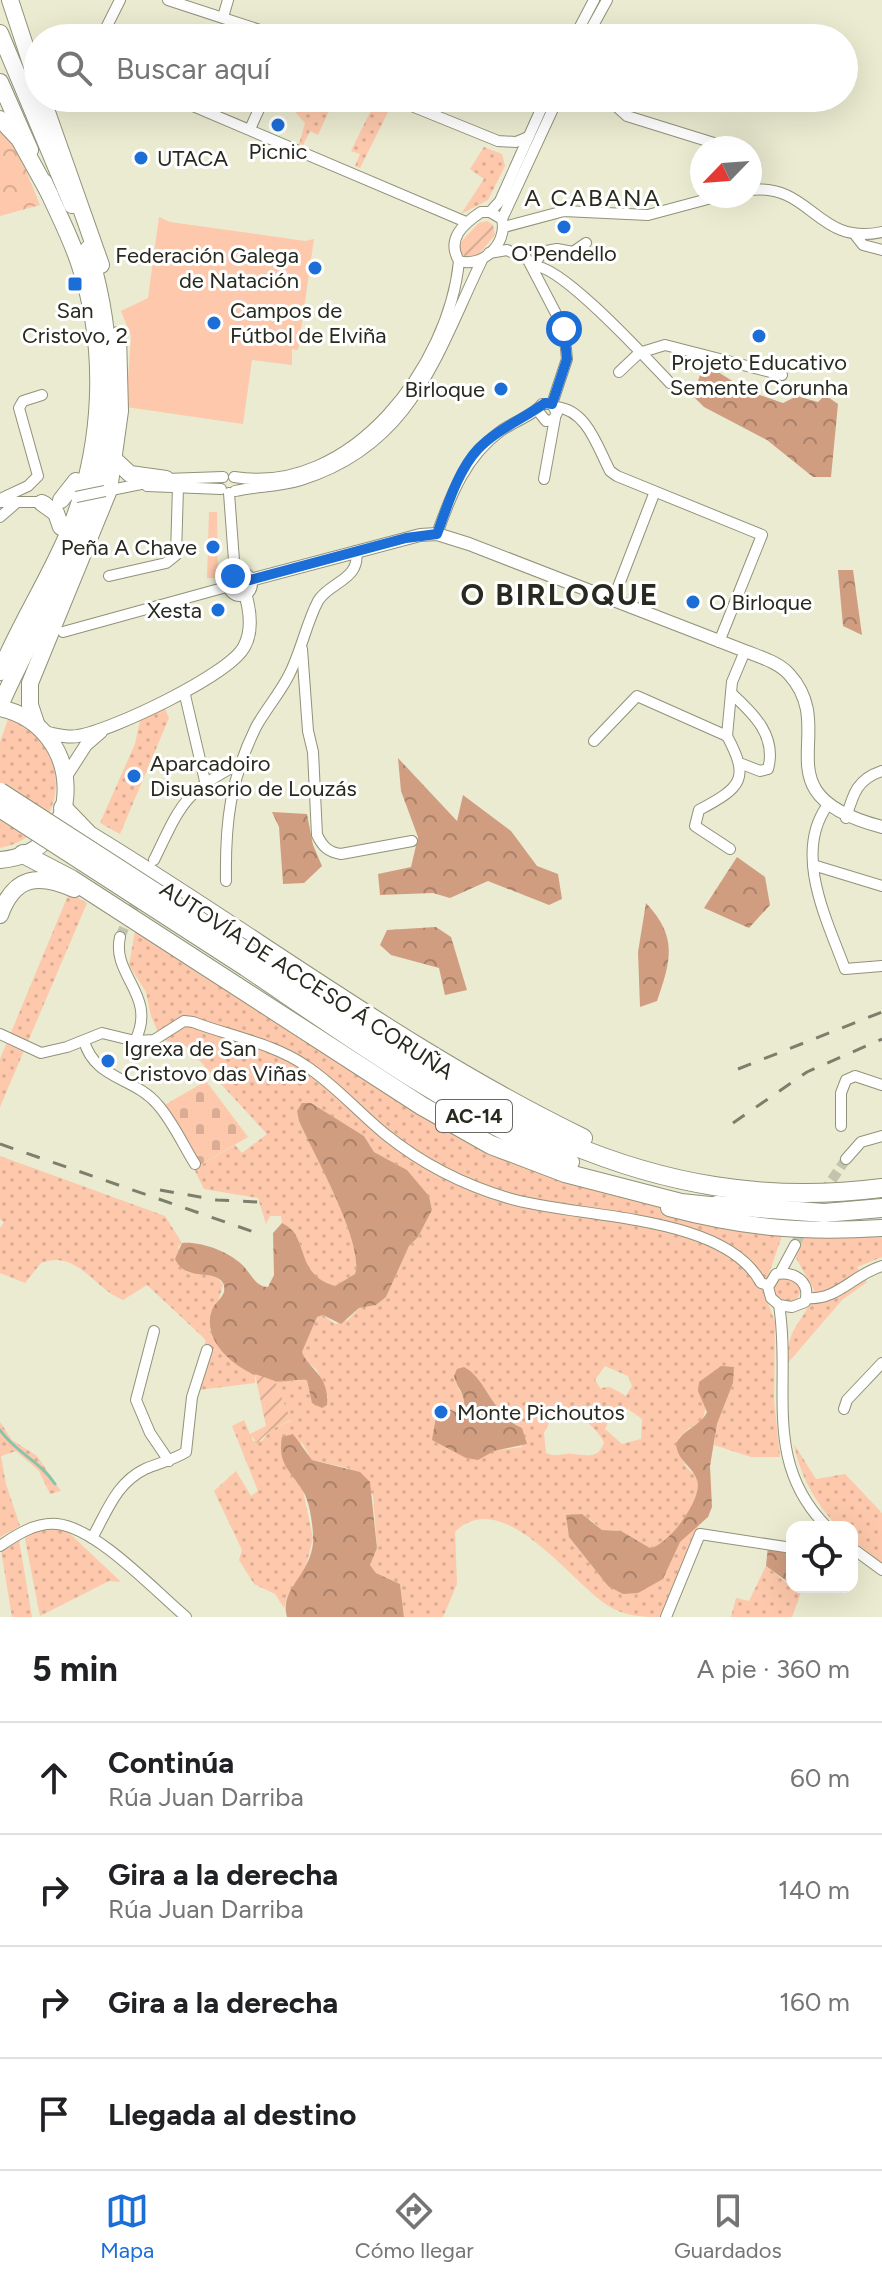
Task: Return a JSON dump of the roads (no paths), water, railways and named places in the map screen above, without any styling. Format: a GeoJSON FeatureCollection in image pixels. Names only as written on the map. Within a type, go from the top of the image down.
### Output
{"type":"FeatureCollection","features":[{"type":"Feature","properties":{"kind":"highway","name":"AUTOVÍA DE ACCESO Á CORUÑA"},"geometry":{"type":"LineString","coordinates":[[0,792],[250,962],[442,1099],[519,1140],[600,1173],[656,1191],[729,1208],[824,1213],[882,1208]]}},
{"type":"Feature","properties":{"kind":"highway","name":"AUTOVÍA DE ACCESO Á CORUÑA"},"geometry":{"type":"LineString","coordinates":[[0,808],[518,1123],[635,1167],[689,1183],[748,1190],[834,1193],[882,1188]]}},
{"type":"Feature","properties":{"kind":"highway"},"geometry":{"type":"LineString","coordinates":[[63,808],[89,835],[418,1046],[528,1111],[635,1167]]}},
{"type":"Feature","properties":{"kind":"highway"},"geometry":{"type":"LineString","coordinates":[[8,861],[44,863],[422,1106],[491,1145],[565,1173],[681,1203],[729,1208]]}},
{"type":"Feature","properties":{"kind":"main road"},"geometry":{"type":"LineString","coordinates":[[10,0],[24,42]]}},
{"type":"Feature","properties":{"kind":"main road"},"geometry":{"type":"LineString","coordinates":[[0,33],[24,91]]}},
{"type":"Feature","properties":{"kind":"main road"},"geometry":{"type":"LineString","coordinates":[[0,82],[68,234],[89,295],[95,327],[98,402],[91,462],[69,530],[0,672]]}},
{"type":"Feature","properties":{"kind":"main road"},"geometry":{"type":"LineString","coordinates":[[32,112],[85,240],[108,332],[110,380],[105,441],[80,538],[5,708],[42,728]]}},
{"type":"Feature","properties":{"kind":"main road"},"geometry":{"type":"LineString","coordinates":[[8,861],[48,835],[63,808],[66,776],[58,749],[30,705],[30,683],[114,491],[121,363],[114,310],[101,265],[48,112]]}},
{"type":"Feature","properties":{"kind":"main road"},"geometry":{"type":"LineString","coordinates":[[0,119],[19,139],[50,195]]}},
{"type":"Feature","properties":{"kind":"main road"},"geometry":{"type":"LineString","coordinates":[[83,210],[85,240],[101,265]]}},
{"type":"Feature","properties":{"kind":"main road"},"geometry":{"type":"LineString","coordinates":[[2,643],[61,527],[71,494],[86,433],[89,295]]}},
{"type":"Feature","properties":{"kind":"main road"},"geometry":{"type":"LineString","coordinates":[[115,460],[130,474],[172,483]]}},
{"type":"Feature","properties":{"kind":"main road"},"geometry":{"type":"LineString","coordinates":[[37,503],[56,513],[61,527]]}},
{"type":"Feature","properties":{"kind":"main road"},"geometry":{"type":"LineString","coordinates":[[0,915],[10,892],[33,880],[60,882],[112,906]]}},
{"type":"Feature","properties":{"kind":"main road"},"geometry":{"type":"LineString","coordinates":[[565,1173],[633,1198],[765,1229],[821,1232],[882,1228]]}},
{"type":"Feature","properties":{"kind":"street"},"geometry":{"type":"LineString","coordinates":[[106,24],[120,0]]}},
{"type":"Feature","properties":{"kind":"street"},"geometry":{"type":"LineString","coordinates":[[168,0],[246,24]]}},
{"type":"Feature","properties":{"kind":"street"},"geometry":{"type":"LineString","coordinates":[[211,13],[218,0]]}},
{"type":"Feature","properties":{"kind":"street"},"geometry":{"type":"LineString","coordinates":[[223,17],[228,0]]}},
{"type":"Feature","properties":{"kind":"street"},"geometry":{"type":"LineString","coordinates":[[581,24],[594,0]]}},
{"type":"Feature","properties":{"kind":"street"},"geometry":{"type":"LineString","coordinates":[[594,24],[607,0]]}},
{"type":"Feature","properties":{"kind":"street"},"geometry":{"type":"LineString","coordinates":[[208,112],[466,222]]}},
{"type":"Feature","properties":{"kind":"street"},"geometry":{"type":"LineString","coordinates":[[250,129],[258,112]]}},
{"type":"Feature","properties":{"kind":"street"},"geometry":{"type":"LineString","coordinates":[[427,112],[498,141],[516,142],[528,137]]}},
{"type":"Feature","properties":{"kind":"street"},"geometry":{"type":"LineString","coordinates":[[490,212],[540,112]]}},
{"type":"Feature","properties":{"kind":"street"},"geometry":{"type":"LineString","coordinates":[[1,507],[37,503],[71,494],[172,483],[287,484],[320,473],[368,448],[393,426],[417,397],[486,257],[501,239],[503,223],[552,112]]}},
{"type":"Feature","properties":{"kind":"street"},"geometry":{"type":"LineString","coordinates":[[623,112],[691,136]]}},
{"type":"Feature","properties":{"kind":"street"},"geometry":{"type":"LineString","coordinates":[[498,141],[512,157],[513,169]]}},
{"type":"Feature","properties":{"kind":"street"},"geometry":{"type":"LineString","coordinates":[[762,190],[782,191],[831,227],[856,236],[882,232]]}},
{"type":"Feature","properties":{"kind":"street"},"geometry":{"type":"LineString","coordinates":[[503,223],[564,211],[648,215],[690,204]]}},
{"type":"Feature","properties":{"kind":"street"},"geometry":{"type":"LineString","coordinates":[[228,485],[303,469],[349,448],[376,428],[413,383],[452,299],[459,261],[453,251],[455,236],[466,222],[481,212],[490,212],[503,223]]}},
{"type":"Feature","properties":{"kind":"street"},"geometry":{"type":"LineString","coordinates":[[439,213],[455,236]]}},
{"type":"Feature","properties":{"kind":"street"},"geometry":{"type":"LineString","coordinates":[[856,236],[863,245],[882,250]]}},
{"type":"Feature","properties":{"kind":"street"},"geometry":{"type":"LineString","coordinates":[[501,239],[510,251],[523,256],[533,266],[564,329],[568,349],[554,410],[544,479]]}},
{"type":"Feature","properties":{"kind":"street"},"geometry":{"type":"LineString","coordinates":[[459,261],[470,264],[510,251],[542,253],[557,249],[573,252],[586,243]]}},
{"type":"Feature","properties":{"kind":"street"},"geometry":{"type":"LineString","coordinates":[[533,266],[542,253]]}},
{"type":"Feature","properties":{"kind":"street"},"geometry":{"type":"LineString","coordinates":[[533,266],[542,266],[583,295],[670,383]]}},
{"type":"Feature","properties":{"kind":"street"},"geometry":{"type":"LineString","coordinates":[[545,290],[553,283],[564,282]]}},
{"type":"Feature","properties":{"kind":"street"},"geometry":{"type":"LineString","coordinates":[[619,372],[639,353],[665,345],[782,375]]}},
{"type":"Feature","properties":{"kind":"street"},"geometry":{"type":"LineString","coordinates":[[1,507],[28,486],[38,473],[19,408],[23,401],[42,395]]}},
{"type":"Feature","properties":{"kind":"street"},"geometry":{"type":"LineString","coordinates":[[437,534],[473,455],[517,419],[538,411],[542,404],[554,410],[573,410],[610,471],[654,494],[762,535],[719,642]]}},
{"type":"Feature","properties":{"kind":"street"},"geometry":{"type":"LineString","coordinates":[[538,411],[544,421],[554,410]]}},
{"type":"Feature","properties":{"kind":"street"},"geometry":{"type":"LineString","coordinates":[[109,576],[166,563],[176,555],[172,483]]}},
{"type":"Feature","properties":{"kind":"street"},"geometry":{"type":"LineString","coordinates":[[228,485],[233,580],[236,593],[245,593]]}},
{"type":"Feature","properties":{"kind":"street"},"geometry":{"type":"LineString","coordinates":[[28,486],[27,495],[37,503]]}},
{"type":"Feature","properties":{"kind":"street"},"geometry":{"type":"LineString","coordinates":[[613,600],[654,494]]}},
{"type":"Feature","properties":{"kind":"street"},"geometry":{"type":"LineString","coordinates":[[250,580],[420,535],[437,534],[745,651],[784,669],[800,690],[806,709],[809,772],[827,806],[846,818],[882,827]]}},
{"type":"Feature","properties":{"kind":"street"},"geometry":{"type":"LineString","coordinates":[[226,881],[225,822],[241,763],[257,726],[287,679],[319,599],[351,574],[357,560],[356,551]]}},
{"type":"Feature","properties":{"kind":"street"},"geometry":{"type":"LineString","coordinates":[[42,728],[77,736],[108,727],[223,670],[243,649],[249,626],[245,593],[251,586],[250,580],[244,574],[63,632]]}},
{"type":"Feature","properties":{"kind":"street"},"geometry":{"type":"LineString","coordinates":[[301,647],[306,717],[313,752],[317,835],[322,845],[341,854],[412,841]]}},
{"type":"Feature","properties":{"kind":"street"},"geometry":{"type":"LineString","coordinates":[[730,849],[695,826],[699,810],[729,791],[741,776],[742,764],[727,736],[731,693],[745,651]]}},
{"type":"Feature","properties":{"kind":"street"},"geometry":{"type":"LineString","coordinates":[[184,691],[205,781]]}},
{"type":"Feature","properties":{"kind":"street"},"geometry":{"type":"LineString","coordinates":[[731,693],[760,721],[772,754],[768,769],[760,771],[742,764]]}},
{"type":"Feature","properties":{"kind":"street"},"geometry":{"type":"LineString","coordinates":[[594,741],[637,696],[727,736]]}},
{"type":"Feature","properties":{"kind":"street"},"geometry":{"type":"LineString","coordinates":[[66,776],[86,745],[108,727]]}},
{"type":"Feature","properties":{"kind":"street"},"geometry":{"type":"LineString","coordinates":[[154,860],[180,805],[205,781],[241,763]]}},
{"type":"Feature","properties":{"kind":"street"},"geometry":{"type":"LineString","coordinates":[[846,818],[854,790],[867,776],[882,771]]}},
{"type":"Feature","properties":{"kind":"street"},"geometry":{"type":"LineString","coordinates":[[827,806],[812,840],[813,865],[823,907],[845,969],[882,966]]}},
{"type":"Feature","properties":{"kind":"street"},"geometry":{"type":"LineString","coordinates":[[813,865],[882,886]]}},
{"type":"Feature","properties":{"kind":"street"},"geometry":{"type":"LineString","coordinates":[[120,937],[119,959],[140,996],[135,1041]]}},
{"type":"Feature","properties":{"kind":"street"},"geometry":{"type":"LineString","coordinates":[[0,1034],[41,1053],[102,1033],[135,1041],[154,1040],[184,1021],[193,1022],[272,1049],[307,1067],[385,1134],[422,1161],[467,1183],[550,1208],[680,1229],[742,1260],[753,1268],[761,1283],[768,1285]]}},
{"type":"Feature","properties":{"kind":"street"},"geometry":{"type":"LineString","coordinates":[[84,1041],[88,1056],[98,1068],[158,1104],[195,1164]]}},
{"type":"Feature","properties":{"kind":"street"},"geometry":{"type":"LineString","coordinates":[[841,1126],[841,1093],[846,1080],[855,1076],[882,1085]]}},
{"type":"Feature","properties":{"kind":"street"},"geometry":{"type":"LineString","coordinates":[[846,1159],[861,1142],[882,1136]]}},
{"type":"Feature","properties":{"kind":"street"},"geometry":{"type":"LineString","coordinates":[[786,1274],[795,1245]]}},
{"type":"Feature","properties":{"kind":"street"},"geometry":{"type":"LineString","coordinates":[[782,1325],[792,1307],[807,1298],[830,1296],[857,1276],[882,1266]]}},
{"type":"Feature","properties":{"kind":"street"},"geometry":{"type":"LineString","coordinates":[[792,1307],[779,1305],[771,1298],[768,1285],[772,1277],[786,1274],[805,1285],[807,1298]]}},
{"type":"Feature","properties":{"kind":"street"},"geometry":{"type":"LineString","coordinates":[[779,1305],[782,1325],[780,1393],[785,1446],[802,1494],[822,1521]]}},
{"type":"Feature","properties":{"kind":"street"},"geometry":{"type":"LineString","coordinates":[[154,1331],[136,1400],[150,1433],[169,1461]]}},
{"type":"Feature","properties":{"kind":"street"},"geometry":{"type":"LineString","coordinates":[[92,1538],[109,1503],[128,1480],[186,1452],[195,1380],[207,1350]]}},
{"type":"Feature","properties":{"kind":"street"},"geometry":{"type":"LineString","coordinates":[[844,1409],[847,1400],[882,1363]]}},
{"type":"Feature","properties":{"kind":"street"},"geometry":{"type":"LineString","coordinates":[[0,1546],[20,1532],[48,1524],[72,1528],[92,1538],[186,1617]]}},
{"type":"Feature","properties":{"kind":"street"},"geometry":{"type":"LineString","coordinates":[[666,1617],[700,1534],[786,1547]]}},
{"type":"Feature","properties":{"kind":"street"},"geometry":{"type":"LineString","coordinates":[[858,1552],[882,1570]]}},
{"type":"Feature","properties":{"kind":"waterway"},"geometry":{"type":"LineString","coordinates":[[0,1430],[55,1484]]}},
{"type":"Feature","properties":{"kind":"tunnel"},"geometry":{"type":"LineString","coordinates":[[120,937],[139,895]]}},
{"type":"Feature","properties":{"kind":"tunnel"},"geometry":{"type":"LineString","coordinates":[[795,1245],[815,1205],[846,1159]]}},
{"type":"Feature","properties":{"kind":"railway"},"geometry":{"type":"LineString","coordinates":[[738,1069],[882,1012]]}},
{"type":"Feature","properties":{"kind":"railway"},"geometry":{"type":"LineString","coordinates":[[733,1123],[807,1072],[882,1039]]}},
{"type":"Feature","properties":{"kind":"railway"},"geometry":{"type":"LineString","coordinates":[[0,1144],[254,1232]]}},
{"type":"Feature","properties":{"kind":"railway"},"geometry":{"type":"LineString","coordinates":[[160,1190],[217,1200],[258,1202]]}},
{"type":"Feature","properties":{"kind":"place","name":"Picnic"},"geometry":{"type":"Point","coordinates":[278,125]}},
{"type":"Feature","properties":{"kind":"place","name":"UTACA"},"geometry":{"type":"Point","coordinates":[141,158]}},
{"type":"Feature","properties":{"kind":"place","name":"O'Pendello"},"geometry":{"type":"Point","coordinates":[564,227]}},
{"type":"Feature","properties":{"kind":"place","name":"Federación Galega de Natación"},"geometry":{"type":"Point","coordinates":[315,268]}},
{"type":"Feature","properties":{"kind":"place","name":"San Cristovo, 2"},"geometry":{"type":"Point","coordinates":[75,284]}},
{"type":"Feature","properties":{"kind":"place","name":"Campos de Fútbol de Elviña"},"geometry":{"type":"Point","coordinates":[214,323]}},
{"type":"Feature","properties":{"kind":"place","name":"Projeto Educativo Semente Corunha"},"geometry":{"type":"Point","coordinates":[759,336]}},
{"type":"Feature","properties":{"kind":"place","name":"Birloque"},"geometry":{"type":"Point","coordinates":[501,389]}},
{"type":"Feature","properties":{"kind":"place","name":"Peña A Chave"},"geometry":{"type":"Point","coordinates":[213,547]}},
{"type":"Feature","properties":{"kind":"place","name":"O Birloque"},"geometry":{"type":"Point","coordinates":[693,602]}},
{"type":"Feature","properties":{"kind":"place","name":"Xesta"},"geometry":{"type":"Point","coordinates":[218,610]}},
{"type":"Feature","properties":{"kind":"place","name":"Aparcadoiro Disuasorio de Louzás"},"geometry":{"type":"Point","coordinates":[134,776]}},
{"type":"Feature","properties":{"kind":"place","name":"Igrexa de San Cristovo das Viñas"},"geometry":{"type":"Point","coordinates":[108,1061]}},
{"type":"Feature","properties":{"kind":"place","name":"Monte Pichoutos"},"geometry":{"type":"Point","coordinates":[441,1412]}},
{"type":"Feature","properties":{"kind":"district","name":"A CABANA"},"geometry":{"type":"Point","coordinates":[593,198]}},
{"type":"Feature","properties":{"kind":"district","name":"O BIRLOQUE"},"geometry":{"type":"Point","coordinates":[560,595]}}]}
